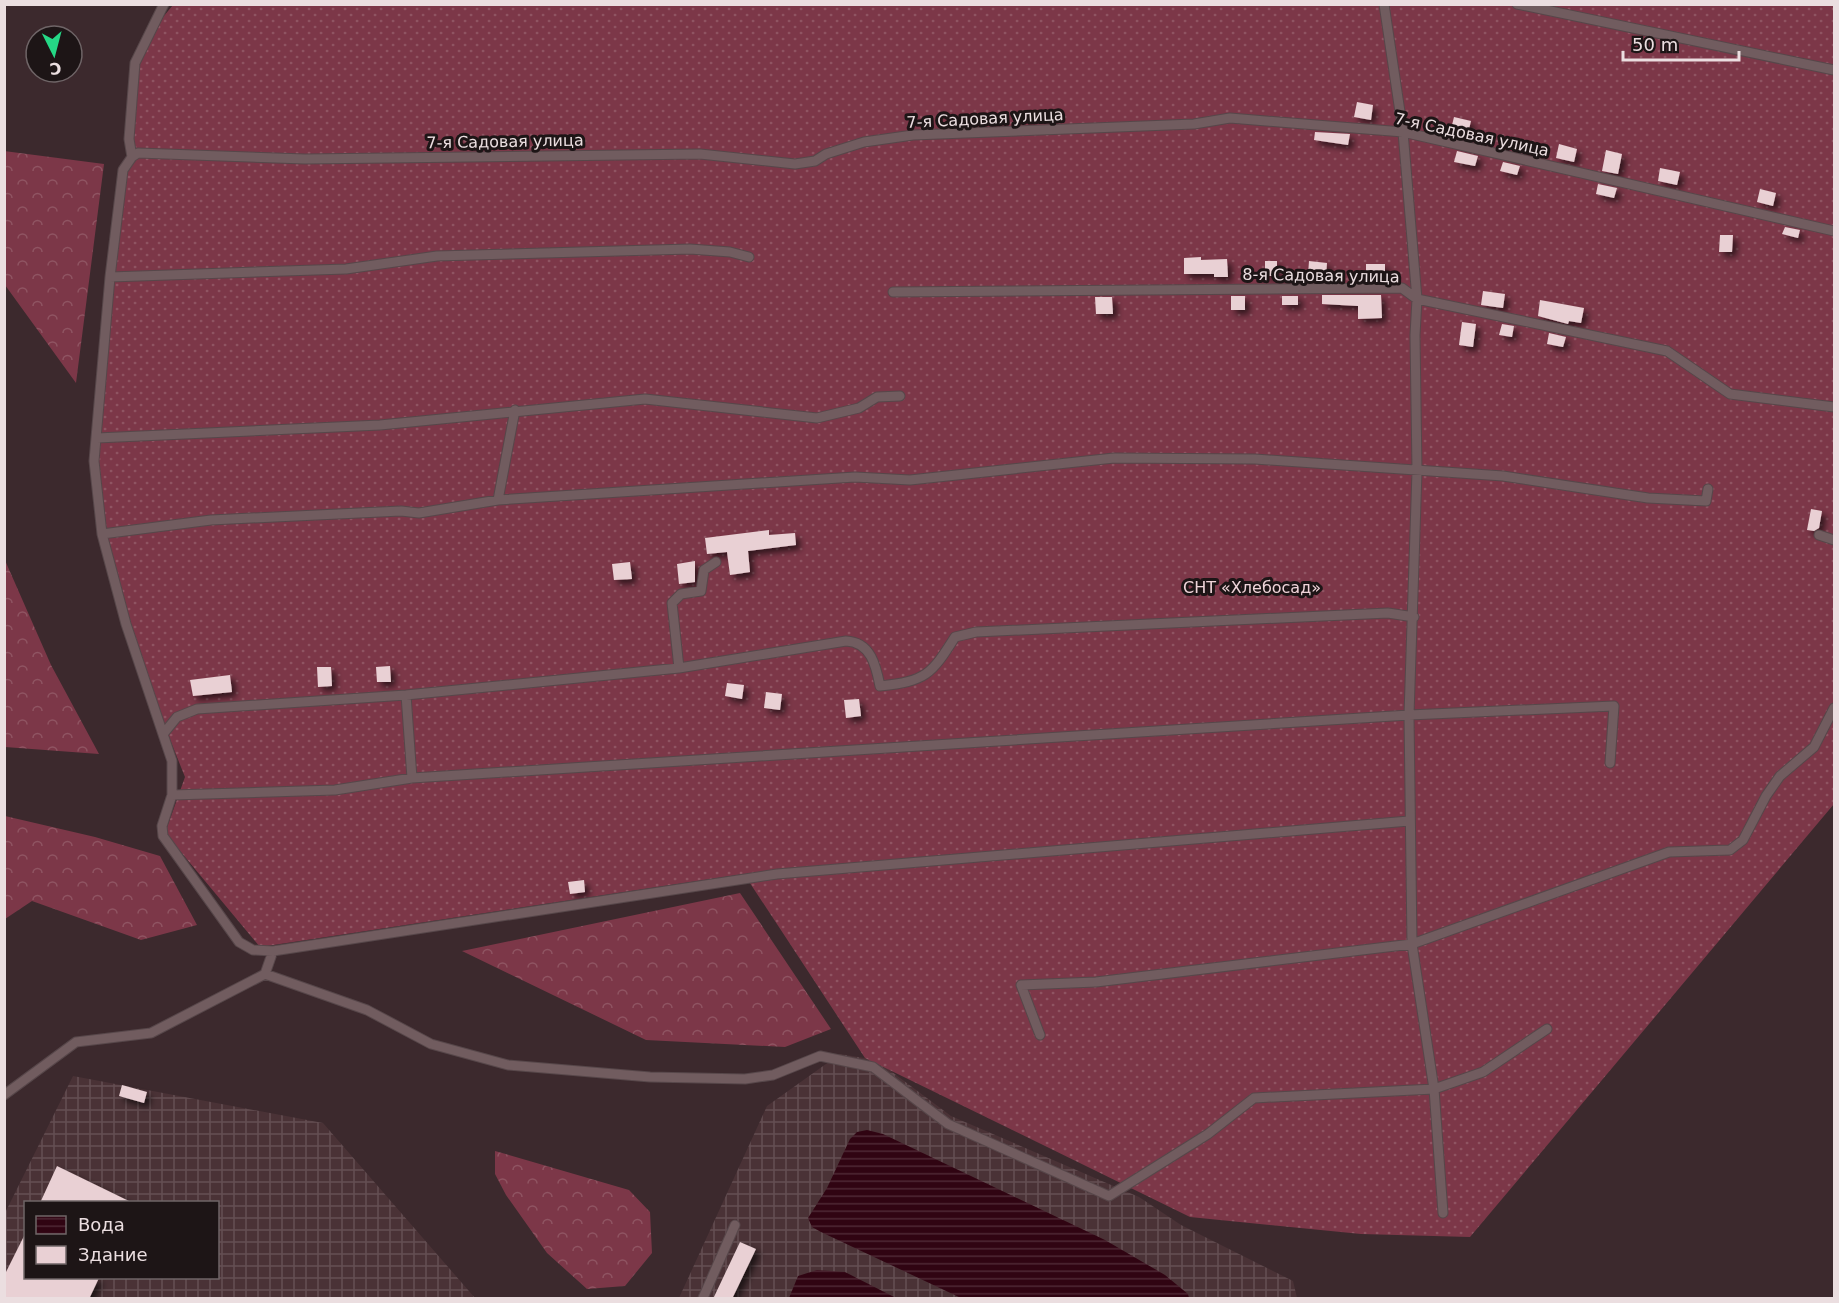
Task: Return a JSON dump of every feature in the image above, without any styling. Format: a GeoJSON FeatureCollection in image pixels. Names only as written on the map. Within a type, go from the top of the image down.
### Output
{"type":"FeatureCollection","features":[{"type":"Feature","properties":{"kind":"lane"},"geometry":{"type":"LineString","coordinates":[[164,4],[135,63],[129,138],[132,157],[123,170],[110,277],[94,461],[102,534],[126,624],[172,761],[172,795],[162,826],[163,836],[239,942],[253,950],[273,951],[777,874],[1409,821]]}},
{"type":"Feature","properties":{"kind":"lane"},"geometry":{"type":"LineString","coordinates":[[1384,4],[1403,132],[1417,299],[1415,335],[1417,471],[1409,715],[1412,944],[1434,1089],[1443,1213]]}},
{"type":"Feature","properties":{"kind":"lane"},"geometry":{"type":"LineString","coordinates":[[1517,4],[1834,70]]}},
{"type":"Feature","properties":{"kind":"lane","name":"7-я Садовая улица"},"geometry":{"type":"LineString","coordinates":[[132,157],[138,153],[305,159],[700,154],[792,164],[815,161],[826,154],[864,142],[914,135],[1194,124],[1230,118],[1403,132],[1834,231]]}},
{"type":"Feature","properties":{"kind":"lane"},"geometry":{"type":"LineString","coordinates":[[110,277],[346,269],[449,255],[690,249],[730,252],[749,257]]}},
{"type":"Feature","properties":{"kind":"lane","name":"8-я Садовая улица"},"geometry":{"type":"LineString","coordinates":[[893,292],[1402,288],[1417,299],[1667,351],[1730,393],[1834,407]]}},
{"type":"Feature","properties":{"kind":"lane"},"geometry":{"type":"LineString","coordinates":[[97,438],[197,431],[380,425],[645,399],[818,418],[859,408],[877,397],[900,396]]}},
{"type":"Feature","properties":{"kind":"lane"},"geometry":{"type":"LineString","coordinates":[[498,500],[515,410]]}},
{"type":"Feature","properties":{"kind":"lane"},"geometry":{"type":"LineString","coordinates":[[102,534],[211,520],[419,513],[498,500],[855,477],[910,480],[1114,458],[1255,459],[1503,476],[1648,498],[1706,501],[1708,489]]}},
{"type":"Feature","properties":{"kind":"lane"},"geometry":{"type":"LineString","coordinates":[[1819,536],[1834,540]]}},
{"type":"Feature","properties":{"kind":"lane"},"geometry":{"type":"LineString","coordinates":[[679,668],[672,603],[681,594],[701,591],[704,570],[716,562]]}},
{"type":"Feature","properties":{"kind":"lane"},"geometry":{"type":"LineString","coordinates":[[164,733],[177,717],[197,709],[406,695],[679,668],[851,641],[864,648],[874,660],[880,686],[907,683],[926,675],[935,669],[955,637],[976,632],[1388,613],[1414,617]]}},
{"type":"Feature","properties":{"kind":"lane"},"geometry":{"type":"LineString","coordinates":[[406,695],[412,778]]}},
{"type":"Feature","properties":{"kind":"lane"},"geometry":{"type":"LineString","coordinates":[[172,795],[335,790],[412,778],[1409,715],[1614,706],[1610,763]]}},
{"type":"Feature","properties":{"kind":"lane"},"geometry":{"type":"LineString","coordinates":[[1040,1035],[1021,985],[1096,982],[1412,944],[1669,852],[1730,850],[1743,840],[1780,776],[1814,747],[1834,708]]}},
{"type":"Feature","properties":{"kind":"lane"},"geometry":{"type":"LineString","coordinates":[[4,1095],[76,1042],[151,1032],[265,974],[273,951]]}},
{"type":"Feature","properties":{"kind":"lane"},"geometry":{"type":"LineString","coordinates":[[265,974],[367,1010],[431,1044],[508,1065],[650,1077],[745,1079],[773,1075],[820,1056],[873,1067],[948,1124],[1109,1196],[1208,1134],[1254,1098],[1434,1089],[1483,1071],[1547,1029]]}},
{"type":"Feature","properties":{"kind":"lane"},"geometry":{"type":"LineString","coordinates":[[703,1299],[735,1226]]}},
{"type":"Feature","properties":{"kind":"shaded area"},"geometry":{"type":"Polygon","coordinates":[[[840,1054],[876,1060],[951,1116],[1139,1197],[1181,1225],[1293,1281],[1297,1298],[679,1298],[767,1106],[840,1054]]]}},
{"type":"Feature","properties":{"kind":"shaded area"},"geometry":{"type":"Polygon","coordinates":[[[73,1076],[323,1123],[475,1298],[5,1298],[4,1215],[73,1076]]]}},
{"type":"Feature","properties":{"kind":"green space","name":"СНТ «Хлебосад»"},"geometry":{"type":"Polygon","coordinates":[[[173,5],[1834,5],[1834,804],[1470,1237],[1361,1234],[1190,1217],[865,1058],[744,874],[260,947],[165,833],[185,777],[124,625],[93,482],[139,46],[173,5]]]}},
{"type":"Feature","properties":{"kind":"green space"},"geometry":{"type":"Polygon","coordinates":[[[4,151],[104,164],[76,383],[5,285],[4,151]]]}},
{"type":"Feature","properties":{"kind":"green space"},"geometry":{"type":"Polygon","coordinates":[[[4,558],[51,665],[99,754],[5,747],[4,558]]]}},
{"type":"Feature","properties":{"kind":"green space"},"geometry":{"type":"Polygon","coordinates":[[[5,816],[95,837],[160,856],[197,925],[141,940],[32,901],[5,919],[5,816]]]}},
{"type":"Feature","properties":{"kind":"green space"},"geometry":{"type":"Polygon","coordinates":[[[740,893],[831,1029],[785,1047],[646,1040],[462,951],[740,893]]]}},
{"type":"Feature","properties":{"kind":"green space"},"geometry":{"type":"Polygon","coordinates":[[[495,1151],[629,1190],[650,1212],[652,1253],[625,1286],[587,1289],[547,1253],[506,1195],[495,1174],[495,1151]]]}},
{"type":"Feature","properties":{"kind":"water"},"geometry":{"type":"Polygon","coordinates":[[[867,1130],[883,1134],[1105,1240],[1165,1275],[1188,1294],[1189,1298],[961,1298],[821,1232],[812,1227],[808,1218],[827,1188],[850,1139],[857,1132],[867,1130]]]}},
{"type":"Feature","properties":{"kind":"water"},"geometry":{"type":"Polygon","coordinates":[[[817,1270],[845,1272],[896,1298],[789,1298],[798,1276],[817,1270]]]}},
{"type":"Feature","properties":{"kind":"building"},"geometry":{"type":"Polygon","coordinates":[[[1357,102],[1373,105],[1371,120],[1354,117],[1357,102]]]}},
{"type":"Feature","properties":{"kind":"building"},"geometry":{"type":"Polygon","coordinates":[[[1454,117],[1471,121],[1468,133],[1451,129],[1454,117]]]}},
{"type":"Feature","properties":{"kind":"building"},"geometry":{"type":"Polygon","coordinates":[[[1315,132],[1350,134],[1348,145],[1314,140],[1315,132]]]}},
{"type":"Feature","properties":{"kind":"building"},"geometry":{"type":"Polygon","coordinates":[[[1559,144],[1577,149],[1574,162],[1556,158],[1559,144]]]}},
{"type":"Feature","properties":{"kind":"building"},"geometry":{"type":"Polygon","coordinates":[[[1606,150],[1622,154],[1618,174],[1602,171],[1606,150]]]}},
{"type":"Feature","properties":{"kind":"building"},"geometry":{"type":"Polygon","coordinates":[[[1457,151],[1478,156],[1475,166],[1454,162],[1457,151]]]}},
{"type":"Feature","properties":{"kind":"building"},"geometry":{"type":"Polygon","coordinates":[[[1503,162],[1520,166],[1517,175],[1500,171],[1503,162]]]}},
{"type":"Feature","properties":{"kind":"building"},"geometry":{"type":"Polygon","coordinates":[[[1660,168],[1680,172],[1677,185],[1658,181],[1660,168]]]}},
{"type":"Feature","properties":{"kind":"building"},"geometry":{"type":"Polygon","coordinates":[[[1598,184],[1617,188],[1614,198],[1596,194],[1598,184]]]}},
{"type":"Feature","properties":{"kind":"building"},"geometry":{"type":"Polygon","coordinates":[[[1760,189],[1776,193],[1773,206],[1757,202],[1760,189]]]}},
{"type":"Feature","properties":{"kind":"building"},"geometry":{"type":"Polygon","coordinates":[[[1785,227],[1800,230],[1798,238],[1782,234],[1785,227]]]}},
{"type":"Feature","properties":{"kind":"building"},"geometry":{"type":"Polygon","coordinates":[[[1720,235],[1733,235],[1732,252],[1719,252],[1720,235]]]}},
{"type":"Feature","properties":{"kind":"building"},"geometry":{"type":"Polygon","coordinates":[[[1201,257],[1201,260],[1227,259],[1228,277],[1214,277],[1214,274],[1184,274],[1184,258],[1201,257]]]}},
{"type":"Feature","properties":{"kind":"building"},"geometry":{"type":"Polygon","coordinates":[[[1265,261],[1277,261],[1277,276],[1265,276],[1265,261]]]}},
{"type":"Feature","properties":{"kind":"building"},"geometry":{"type":"Polygon","coordinates":[[[1309,261],[1327,263],[1326,277],[1308,275],[1309,261]]]}},
{"type":"Feature","properties":{"kind":"building"},"geometry":{"type":"Polygon","coordinates":[[[1366,264],[1385,264],[1385,281],[1366,282],[1366,264]]]}},
{"type":"Feature","properties":{"kind":"building"},"geometry":{"type":"Polygon","coordinates":[[[1483,291],[1505,294],[1503,308],[1481,305],[1483,291]]]}},
{"type":"Feature","properties":{"kind":"building"},"geometry":{"type":"Polygon","coordinates":[[[1322,295],[1381,295],[1382,318],[1358,319],[1358,306],[1322,304],[1322,295]]]}},
{"type":"Feature","properties":{"kind":"building"},"geometry":{"type":"Polygon","coordinates":[[[1231,296],[1245,296],[1245,310],[1231,310],[1231,296]]]}},
{"type":"Feature","properties":{"kind":"building"},"geometry":{"type":"Polygon","coordinates":[[[1282,296],[1298,296],[1298,305],[1282,305],[1282,296]]]}},
{"type":"Feature","properties":{"kind":"building"},"geometry":{"type":"Polygon","coordinates":[[[1095,297],[1112,297],[1113,314],[1096,314],[1095,297]]]}},
{"type":"Feature","properties":{"kind":"building"},"geometry":{"type":"Polygon","coordinates":[[[1540,300],[1584,308],[1581,323],[1569,321],[1568,324],[1538,316],[1540,300]]]}},
{"type":"Feature","properties":{"kind":"building"},"geometry":{"type":"Polygon","coordinates":[[[1462,322],[1476,324],[1473,347],[1459,345],[1462,322]]]}},
{"type":"Feature","properties":{"kind":"building"},"geometry":{"type":"Polygon","coordinates":[[[1502,324],[1514,326],[1512,337],[1499,335],[1502,324]]]}},
{"type":"Feature","properties":{"kind":"building"},"geometry":{"type":"Polygon","coordinates":[[[1549,333],[1566,337],[1563,347],[1547,344],[1549,333]]]}},
{"type":"Feature","properties":{"kind":"building"},"geometry":{"type":"Polygon","coordinates":[[[1811,509],[1822,511],[1819,528],[1814,531],[1807,530],[1811,509]]]}},
{"type":"Feature","properties":{"kind":"building"},"geometry":{"type":"Polygon","coordinates":[[[769,530],[769,535],[795,533],[796,545],[748,551],[750,572],[730,575],[727,552],[707,554],[705,538],[769,530]]]}},
{"type":"Feature","properties":{"kind":"building"},"geometry":{"type":"Polygon","coordinates":[[[695,561],[695,582],[679,584],[677,564],[695,561]]]}},
{"type":"Feature","properties":{"kind":"building"},"geometry":{"type":"Polygon","coordinates":[[[630,562],[632,579],[614,580],[612,564],[630,562]]]}},
{"type":"Feature","properties":{"kind":"building"},"geometry":{"type":"Polygon","coordinates":[[[390,666],[391,682],[377,682],[376,667],[390,666]]]}},
{"type":"Feature","properties":{"kind":"building"},"geometry":{"type":"Polygon","coordinates":[[[317,667],[331,667],[332,686],[318,687],[317,667]]]}},
{"type":"Feature","properties":{"kind":"building"},"geometry":{"type":"Polygon","coordinates":[[[230,675],[232,692],[193,696],[190,680],[230,675]]]}},
{"type":"Feature","properties":{"kind":"building"},"geometry":{"type":"Polygon","coordinates":[[[727,683],[744,685],[742,699],[725,696],[727,683]]]}},
{"type":"Feature","properties":{"kind":"building"},"geometry":{"type":"Polygon","coordinates":[[[766,692],[782,694],[780,710],[764,708],[766,692]]]}},
{"type":"Feature","properties":{"kind":"building"},"geometry":{"type":"Polygon","coordinates":[[[859,699],[861,716],[846,718],[844,700],[859,699]]]}},
{"type":"Feature","properties":{"kind":"building"},"geometry":{"type":"Polygon","coordinates":[[[584,880],[585,892],[570,894],[568,882],[584,880]]]}},
{"type":"Feature","properties":{"kind":"building"},"geometry":{"type":"Polygon","coordinates":[[[122,1085],[147,1092],[144,1103],[119,1096],[122,1085]]]}},
{"type":"Feature","properties":{"kind":"building"},"geometry":{"type":"Polygon","coordinates":[[[57,1166],[129,1201],[41,1201],[57,1166]]]}},
{"type":"Feature","properties":{"kind":"building"},"geometry":{"type":"Polygon","coordinates":[[[24,1236],[24,1279],[99,1279],[89,1299],[4,1299],[4,1276],[24,1236]]]}},
{"type":"Feature","properties":{"kind":"building"},"geometry":{"type":"Polygon","coordinates":[[[740,1242],[756,1249],[732,1299],[713,1299],[740,1242]]]}}]}
